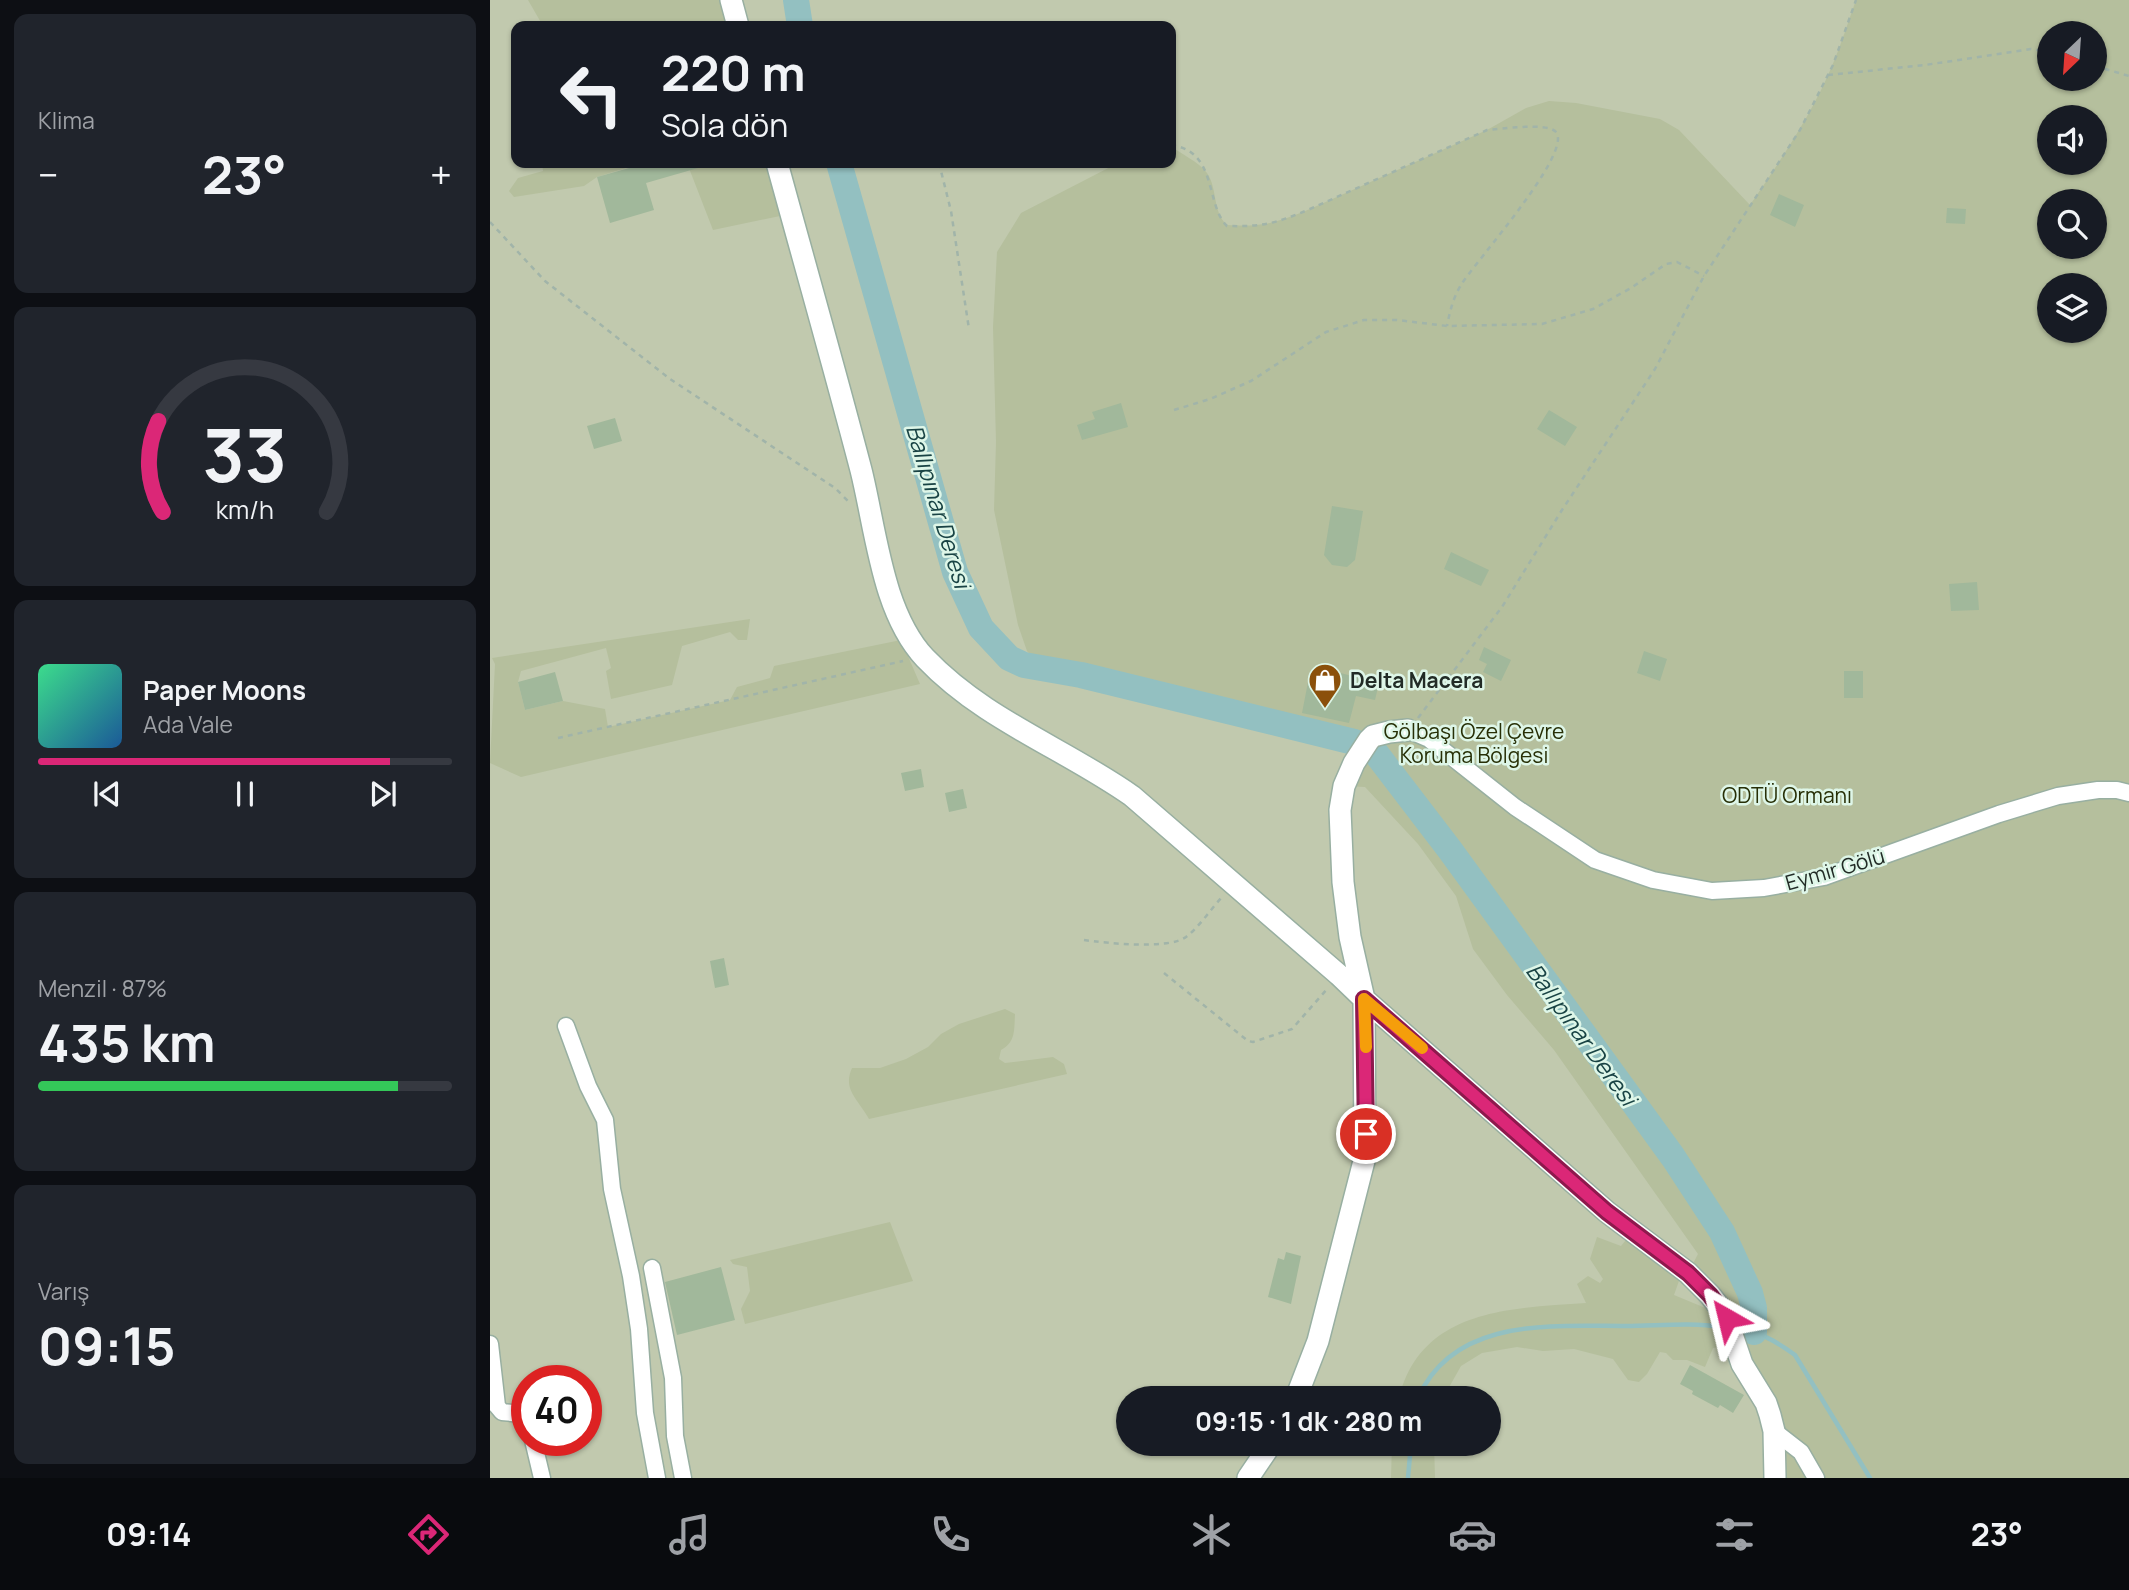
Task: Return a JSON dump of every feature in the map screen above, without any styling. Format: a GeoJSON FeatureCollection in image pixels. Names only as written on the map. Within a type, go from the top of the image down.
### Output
{"type":"FeatureCollection","features":[{"type":"Feature","properties":{"kind":"street"},"geometry":{"type":"LineString","coordinates":[[731,0],[737,21]]}},
{"type":"Feature","properties":{"kind":"street"},"geometry":{"type":"LineString","coordinates":[[778,168],[861,472],[893,603],[902,625],[923,656],[975,703],[1096,771],[1132,796],[1607,1212],[1688,1273],[1710,1295],[1729,1325],[1742,1364],[1766,1403],[1774,1431],[1775,1478]]}},
{"type":"Feature","properties":{"kind":"street"},"geometry":{"type":"LineString","coordinates":[[1301,1386],[1318,1341],[1366,1157],[1364,999],[1350,937],[1343,881],[1340,810],[1344,786],[1354,763],[1369,740],[1373,736],[1408,730]]}},
{"type":"Feature","properties":{"kind":"street","name":"Eymir Gölü"},"geometry":{"type":"LineString","coordinates":[[1408,730],[1429,738],[1515,807],[1595,860],[1653,880],[1712,891],[1764,888],[1824,877],[2058,796],[2098,790],[2129,793]]}},
{"type":"Feature","properties":{"kind":"street"},"geometry":{"type":"LineString","coordinates":[[566,1026],[588,1086],[605,1120],[612,1189],[631,1276],[639,1329],[645,1413],[657,1478]]}},
{"type":"Feature","properties":{"kind":"street"},"geometry":{"type":"LineString","coordinates":[[652,1268],[673,1378],[676,1436],[683,1478]]}},
{"type":"Feature","properties":{"kind":"street"},"geometry":{"type":"LineString","coordinates":[[490,1344],[497,1406],[502,1412],[511,1413]]}},
{"type":"Feature","properties":{"kind":"street"},"geometry":{"type":"LineString","coordinates":[[1774,1431],[1801,1452],[1816,1478]]}},
{"type":"Feature","properties":{"kind":"street"},"geometry":{"type":"LineString","coordinates":[[537,1456],[542,1478]]}},
{"type":"Feature","properties":{"kind":"street"},"geometry":{"type":"LineString","coordinates":[[1248,1478],[1263,1456]]}},
{"type":"Feature","properties":{"kind":"path"},"geometry":{"type":"LineString","coordinates":[[1408,730],[1502,607],[1562,509],[1655,369],[1704,276],[1800,131],[1828,75],[1856,0]]}},
{"type":"Feature","properties":{"kind":"path"},"geometry":{"type":"LineString","coordinates":[[1828,75],[2037,50]]}},
{"type":"Feature","properties":{"kind":"path"},"geometry":{"type":"LineString","coordinates":[[2107,70],[2129,76]]}},
{"type":"Feature","properties":{"kind":"path"},"geometry":{"type":"LineString","coordinates":[[1176,146],[1195,156],[1208,174],[1220,219],[1227,226],[1257,227],[1310,209],[1487,130],[1514,127],[1552,129],[1558,134],[1559,140],[1552,159],[1535,188],[1459,288],[1447,326]]}},
{"type":"Feature","properties":{"kind":"path"},"geometry":{"type":"LineString","coordinates":[[940,168],[951,211],[969,329]]}},
{"type":"Feature","properties":{"kind":"path"},"geometry":{"type":"LineString","coordinates":[[490,222],[545,281],[599,324],[670,379],[835,488],[851,504]]}},
{"type":"Feature","properties":{"kind":"path"},"geometry":{"type":"LineString","coordinates":[[1174,410],[1230,391],[1251,381],[1326,332],[1364,320],[1380,319],[1447,326],[1520,326],[1563,319],[1592,309],[1613,299],[1666,264],[1677,262],[1704,276]]}},
{"type":"Feature","properties":{"kind":"path"},"geometry":{"type":"LineString","coordinates":[[558,737],[923,656]]}},
{"type":"Feature","properties":{"kind":"path"},"geometry":{"type":"LineString","coordinates":[[1084,940],[1120,945],[1174,942],[1185,938],[1234,884]]}},
{"type":"Feature","properties":{"kind":"path"},"geometry":{"type":"LineString","coordinates":[[1164,973],[1248,1041],[1254,1042],[1292,1029],[1339,975]]}},
{"type":"Feature","properties":{"kind":"green space","name":"Gölbaşı Özel Çevre Koruma Bölgesi"},"geometry":{"type":"Polygon","coordinates":[[[490,0],[2129,0],[2129,1478],[490,1478],[490,0]]]}},
{"type":"Feature","properties":{"kind":"green space"},"geometry":{"type":"Polygon","coordinates":[[[528,0],[720,0],[726,21],[540,21],[528,0]]]}},
{"type":"Feature","properties":{"kind":"green space","name":"ODTÜ Ormanı"},"geometry":{"type":"Polygon","coordinates":[[[1856,0],[2129,0],[2129,1478],[1775,1478],[1774,1431],[1737,1352],[1688,1273],[1698,1254],[1554,1050],[1507,995],[1473,949],[1456,896],[1418,844],[1365,787],[1344,786],[1369,740],[1060,680],[1042,669],[1027,651],[1018,625],[994,510],[996,442],[993,327],[997,252],[1021,213],[1108,168],[1176,168],[1176,149],[1207,173],[1219,213],[1227,225],[1269,223],[1310,209],[1487,130],[1526,108],[1549,101],[1576,103],[1660,119],[1679,130],[1750,205],[1784,155],[1824,85],[1856,0]]]}},
{"type":"Feature","properties":{"kind":"green space"},"geometry":{"type":"Polygon","coordinates":[[[543,168],[626,168],[597,177],[584,186],[514,197],[509,191],[518,178],[543,171],[543,168]]]}},
{"type":"Feature","properties":{"kind":"green space"},"geometry":{"type":"Polygon","coordinates":[[[689,168],[769,168],[780,216],[713,230],[689,168]]]}},
{"type":"Feature","properties":{"kind":"green space"},"geometry":{"type":"Polygon","coordinates":[[[750,619],[747,640],[738,640],[730,632],[682,646],[672,685],[611,699],[606,671],[611,668],[606,648],[521,671],[518,682],[525,710],[563,701],[605,709],[608,727],[730,700],[737,687],[770,678],[774,666],[901,640],[920,684],[521,777],[490,763],[495,664],[492,658],[750,619]]]}},
{"type":"Feature","properties":{"kind":"green space"},"geometry":{"type":"Polygon","coordinates":[[[1005,1009],[1015,1014],[1014,1030],[1012,1039],[1001,1050],[999,1059],[1005,1063],[1053,1057],[1064,1064],[1067,1074],[869,1119],[850,1089],[849,1076],[852,1068],[880,1068],[906,1059],[928,1047],[941,1034],[959,1024],[1005,1009]]]}},
{"type":"Feature","properties":{"kind":"green space"},"geometry":{"type":"Polygon","coordinates":[[[890,1222],[913,1281],[745,1324],[741,1309],[750,1291],[747,1267],[733,1264],[730,1260],[890,1222]]]}},
{"type":"Feature","properties":{"kind":"green space"},"geometry":{"type":"Polygon","coordinates":[[[1630,1235],[1680,1278],[1674,1295],[1715,1312],[1725,1346],[1713,1348],[1705,1367],[1687,1360],[1673,1360],[1666,1353],[1660,1352],[1639,1382],[1628,1380],[1613,1359],[1574,1349],[1543,1351],[1517,1347],[1482,1353],[1461,1366],[1450,1386],[1404,1386],[1410,1369],[1427,1346],[1448,1330],[1472,1319],[1528,1307],[1586,1303],[1577,1284],[1588,1276],[1600,1283],[1603,1279],[1590,1259],[1597,1237],[1621,1246],[1630,1235]]]}},
{"type":"Feature","properties":{"kind":"green space"},"geometry":{"type":"Polygon","coordinates":[[[1392,1456],[1434,1456],[1435,1478],[1391,1478],[1392,1456]]]}},
{"type":"Feature","properties":{"kind":"building"},"geometry":{"type":"Polygon","coordinates":[[[629,168],[698,168],[646,183],[654,210],[610,223],[597,177],[629,168]]]}},
{"type":"Feature","properties":{"kind":"building"},"geometry":{"type":"Polygon","coordinates":[[[1779,194],[1804,205],[1795,227],[1770,215],[1779,194]]]}},
{"type":"Feature","properties":{"kind":"building"},"geometry":{"type":"Polygon","coordinates":[[[1947,208],[1966,209],[1965,224],[1946,223],[1947,208]]]}},
{"type":"Feature","properties":{"kind":"building"},"geometry":{"type":"Polygon","coordinates":[[[1121,403],[1128,427],[1082,440],[1077,425],[1095,419],[1092,412],[1121,403]]]}},
{"type":"Feature","properties":{"kind":"building"},"geometry":{"type":"Polygon","coordinates":[[[1549,410],[1577,427],[1565,446],[1537,429],[1549,410]]]}},
{"type":"Feature","properties":{"kind":"building"},"geometry":{"type":"Polygon","coordinates":[[[615,418],[622,441],[594,449],[587,426],[615,418]]]}},
{"type":"Feature","properties":{"kind":"building"},"geometry":{"type":"Polygon","coordinates":[[[1332,506],[1363,511],[1355,560],[1347,567],[1332,565],[1324,555],[1332,506]]]}},
{"type":"Feature","properties":{"kind":"building"},"geometry":{"type":"Polygon","coordinates":[[[1451,552],[1489,570],[1481,586],[1444,569],[1451,552]]]}},
{"type":"Feature","properties":{"kind":"building"},"geometry":{"type":"Polygon","coordinates":[[[1977,582],[1979,610],[1951,611],[1949,584],[1977,582]]]}},
{"type":"Feature","properties":{"kind":"building"},"geometry":{"type":"Polygon","coordinates":[[[1484,647],[1511,660],[1501,681],[1483,672],[1487,664],[1479,660],[1484,647]]]}},
{"type":"Feature","properties":{"kind":"building"},"geometry":{"type":"Polygon","coordinates":[[[1644,651],[1667,659],[1660,681],[1637,673],[1644,651]]]}},
{"type":"Feature","properties":{"kind":"building"},"geometry":{"type":"Polygon","coordinates":[[[1329,670],[1379,683],[1375,700],[1356,696],[1349,723],[1302,713],[1309,677],[1327,681],[1329,670]]]}},
{"type":"Feature","properties":{"kind":"building"},"geometry":{"type":"Polygon","coordinates":[[[1844,671],[1863,671],[1863,698],[1844,698],[1844,671]]]}},
{"type":"Feature","properties":{"kind":"building"},"geometry":{"type":"Polygon","coordinates":[[[555,672],[563,701],[525,710],[518,682],[555,672]]]}},
{"type":"Feature","properties":{"kind":"building"},"geometry":{"type":"Polygon","coordinates":[[[921,769],[924,787],[905,791],[901,773],[921,769]]]}},
{"type":"Feature","properties":{"kind":"building"},"geometry":{"type":"Polygon","coordinates":[[[963,789],[967,808],[949,812],[945,793],[963,789]]]}},
{"type":"Feature","properties":{"kind":"building"},"geometry":{"type":"Polygon","coordinates":[[[724,958],[729,985],[715,988],[710,961],[724,958]]]}},
{"type":"Feature","properties":{"kind":"building"},"geometry":{"type":"Polygon","coordinates":[[[1286,1252],[1301,1256],[1291,1304],[1268,1297],[1278,1258],[1284,1260],[1286,1252]]]}},
{"type":"Feature","properties":{"kind":"building"},"geometry":{"type":"Polygon","coordinates":[[[721,1267],[735,1320],[677,1335],[665,1282],[721,1267]]]}},
{"type":"Feature","properties":{"kind":"building"},"geometry":{"type":"Polygon","coordinates":[[[1690,1365],[1744,1395],[1733,1413],[1692,1394],[1693,1391],[1680,1384],[1690,1365]]]}},
{"type":"Feature","properties":{"kind":"waterway","name":"Ballıpınar Deresi"},"geometry":{"type":"LineString","coordinates":[[796,0],[799,21]]}},
{"type":"Feature","properties":{"kind":"waterway","name":"Ballıpınar Deresi"},"geometry":{"type":"LineString","coordinates":[[840,168],[955,572],[981,628],[1009,658],[1024,665],[1081,675],[1354,742]]}},
{"type":"Feature","properties":{"kind":"waterway","name":"Ballıpınar Deresi"},"geometry":{"type":"LineString","coordinates":[[1375,752],[1450,850],[1673,1157],[1722,1232],[1750,1293],[1754,1308],[1754,1332]]}},
{"type":"Feature","properties":{"kind":"waterway"},"geometry":{"type":"LineString","coordinates":[[1425,1386],[1434,1372],[1455,1353],[1480,1340],[1507,1332],[1566,1326],[1685,1324],[1721,1327]]}},
{"type":"Feature","properties":{"kind":"waterway"},"geometry":{"type":"LineString","coordinates":[[1737,1329],[1767,1338],[1795,1355],[1870,1478]]}},
{"type":"Feature","properties":{"kind":"waterway"},"geometry":{"type":"LineString","coordinates":[[1408,1478],[1410,1456]]}},
{"type":"Feature","properties":{"kind":"slow traffic"},"geometry":{"type":"LineString","coordinates":[[1366,1047],[1364,999],[1422,1048]]}},
{"type":"Feature","properties":{"kind":"place","name":"Delta Macera"},"geometry":{"type":"Point","coordinates":[1325,710]}},
{"type":"Feature","properties":{"kind":"route"},"geometry":{"type":"LineString","coordinates":[[1366,1134],[1364,999],[1607,1212],[1688,1273],[1710,1295],[1727,1318]]}}]}
